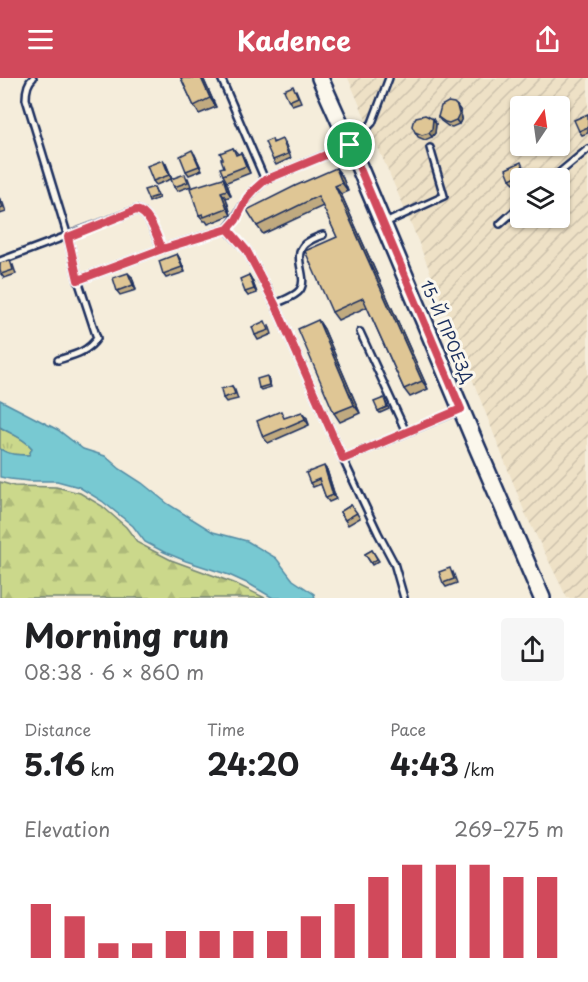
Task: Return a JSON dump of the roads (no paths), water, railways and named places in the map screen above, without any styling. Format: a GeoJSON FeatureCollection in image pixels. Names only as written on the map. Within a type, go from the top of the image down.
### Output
{"type":"FeatureCollection","features":[{"type":"Feature","properties":{"kind":"main road","name":"15-Й ПРОЕЗД"},"geometry":{"type":"LineString","coordinates":[[320,78],[542,598]]}},
{"type":"Feature","properties":{"kind":"lane"},"geometry":{"type":"LineString","coordinates":[[33,78],[26,91],[26,99],[97,338],[92,346],[58,360]]}},
{"type":"Feature","properties":{"kind":"lane"},"geometry":{"type":"LineString","coordinates":[[221,78],[265,180]]}},
{"type":"Feature","properties":{"kind":"lane"},"geometry":{"type":"LineString","coordinates":[[78,280],[162,249],[228,229],[236,220],[247,198],[265,180],[349,142],[361,134],[372,123],[388,78]]}},
{"type":"Feature","properties":{"kind":"lane"},"geometry":{"type":"LineString","coordinates":[[383,224],[444,196],[430,148]]}},
{"type":"Feature","properties":{"kind":"lane"},"geometry":{"type":"LineString","coordinates":[[565,168],[588,149]]}},
{"type":"Feature","properties":{"kind":"lane"},"geometry":{"type":"LineString","coordinates":[[0,261],[136,210],[147,216],[162,249]]}},
{"type":"Feature","properties":{"kind":"lane"},"geometry":{"type":"LineString","coordinates":[[500,224],[510,215]]}},
{"type":"Feature","properties":{"kind":"lane"},"geometry":{"type":"LineString","coordinates":[[228,229],[247,251],[275,304],[343,459],[394,563],[404,598]]}},
{"type":"Feature","properties":{"kind":"lane"},"geometry":{"type":"LineString","coordinates":[[275,304],[296,294],[302,288],[300,251],[304,245],[323,235]]}},
{"type":"Feature","properties":{"kind":"lane"},"geometry":{"type":"LineString","coordinates":[[360,332],[406,432]]}},
{"type":"Feature","properties":{"kind":"lane"},"geometry":{"type":"LineString","coordinates":[[343,459],[461,409]]}},
{"type":"Feature","properties":{"kind":"water"},"geometry":{"type":"Polygon","coordinates":[[[0,400],[58,430],[83,449],[105,456],[168,504],[213,532],[247,541],[276,558],[293,580],[314,594],[315,598],[273,598],[229,575],[164,552],[145,542],[133,526],[102,501],[79,487],[57,481],[29,481],[0,477],[0,449],[14,454],[29,455],[32,448],[0,427],[0,400]]]}}]}
